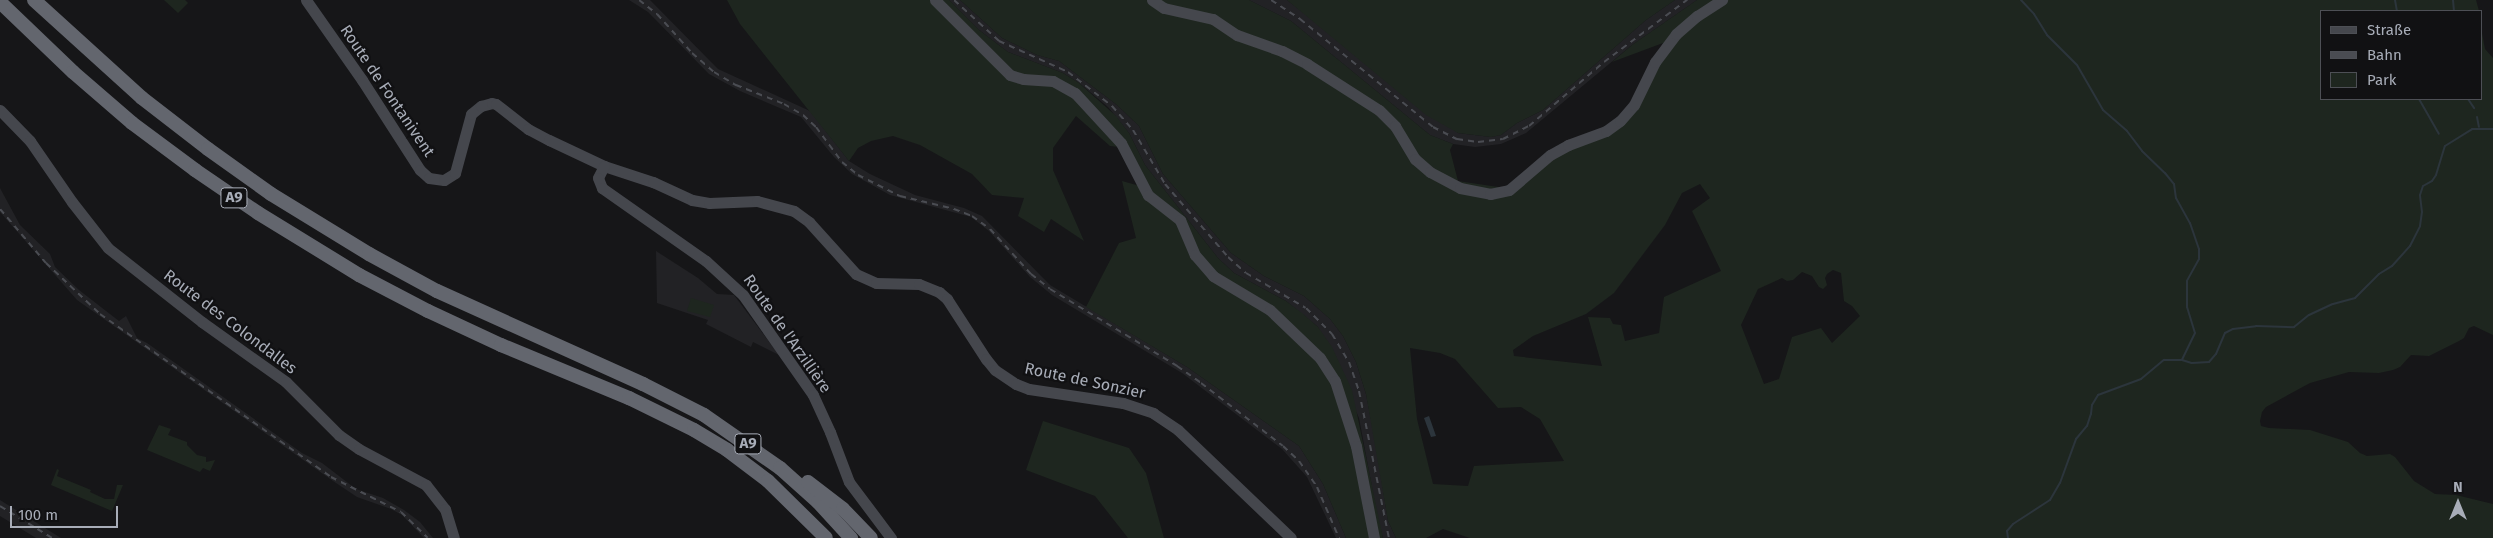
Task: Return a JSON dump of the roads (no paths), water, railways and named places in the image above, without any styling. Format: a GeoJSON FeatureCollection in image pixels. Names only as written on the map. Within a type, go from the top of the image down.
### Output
{"type":"FeatureCollection","features":[{"type":"Feature","properties":{"kind":"highway","name":"A9"},"geometry":{"type":"LineString","coordinates":[[34,0],[148,103],[263,188],[328,230],[403,273],[535,336],[625,376],[695,411],[758,450],[812,496],[851,538]]}},
{"type":"Feature","properties":{"kind":"highway","name":"A9"},"geometry":{"type":"LineString","coordinates":[[0,2],[103,98],[163,147],[292,236],[359,275],[428,311],[678,421],[727,450],[787,498],[826,538]]}},
{"type":"Feature","properties":{"kind":"highway"},"geometry":{"type":"LineString","coordinates":[[758,450],[801,477],[832,500],[871,538]]}},
{"type":"Feature","properties":{"kind":"street","name":"Route de Fontanivent"},"geometry":{"type":"LineString","coordinates":[[306,0],[362,80],[420,170],[429,178],[444,180],[455,173],[459,165],[468,119]]}},
{"type":"Feature","properties":{"kind":"street"},"geometry":{"type":"LineString","coordinates":[[934,0],[1010,76],[1053,81],[1075,93],[1121,142],[1148,195],[1180,220],[1195,255],[1213,276],[1270,310],[1320,358],[1335,381],[1356,446],[1374,538]]}},
{"type":"Feature","properties":{"kind":"street"},"geometry":{"type":"LineString","coordinates":[[1152,0],[1164,8],[1213,20],[1237,35],[1282,51],[1307,64],[1379,110],[1395,126],[1415,158],[1430,172],[1460,188],[1490,194],[1509,190],[1555,153],[1606,132],[1620,121],[1634,105],[1655,62],[1676,34],[1696,16],[1722,0]]}},
{"type":"Feature","properties":{"kind":"street","name":"Route de Sonzier"},"geometry":{"type":"LineString","coordinates":[[468,119],[481,106],[496,104],[538,134],[604,166],[653,182],[692,200],[720,203],[757,201],[794,211],[809,222],[856,274],[876,283],[920,284],[939,292],[947,299],[995,370],[1016,384],[1028,389],[1123,403],[1153,413],[1178,430],[1291,538]]}},
{"type":"Feature","properties":{"kind":"street","name":"Route des Colondalles"},"geometry":{"type":"LineString","coordinates":[[0,110],[30,141],[72,202],[108,248],[195,316],[279,377],[338,436],[358,449],[426,485],[445,509],[454,538]]}},
{"type":"Feature","properties":{"kind":"street","name":"Route de l'Arzillière"},"geometry":{"type":"LineString","coordinates":[[604,166],[598,178],[602,188],[706,261],[744,295],[812,395],[830,432],[849,482],[890,538]]}},
{"type":"Feature","properties":{"kind":"waterway"},"geometry":{"type":"LineString","coordinates":[[2021,0],[2034,14],[2047,35],[2077,65],[2103,110],[2127,131],[2142,151],[2174,184],[2176,198],[2190,223],[2199,249],[2199,259],[2187,281],[2187,307],[2195,333],[2182,360]]}},
{"type":"Feature","properties":{"kind":"waterway"},"geometry":{"type":"LineString","coordinates":[[2395,0],[2397,10]]}},
{"type":"Feature","properties":{"kind":"waterway"},"geometry":{"type":"LineString","coordinates":[[2453,0],[2454,10]]}},
{"type":"Feature","properties":{"kind":"waterway"},"geometry":{"type":"LineString","coordinates":[[2420,100],[2439,134]]}},
{"type":"Feature","properties":{"kind":"waterway"},"geometry":{"type":"LineString","coordinates":[[2469,100],[2474,108]]}},
{"type":"Feature","properties":{"kind":"waterway"},"geometry":{"type":"LineString","coordinates":[[2477,117],[2479,127]]}},
{"type":"Feature","properties":{"kind":"waterway"},"geometry":{"type":"LineString","coordinates":[[2008,538],[2007,531],[2013,524],[2050,500],[2060,483],[2076,439],[2087,426],[2092,405],[2098,395],[2141,379],[2164,360],[2182,360],[2192,363],[2209,362],[2216,354],[2225,333],[2233,329],[2256,326],[2294,327],[2309,315],[2333,304],[2355,298],[2379,274],[2392,266],[2410,246],[2420,226],[2422,212],[2420,195],[2423,186],[2432,181],[2436,175],[2445,146],[2472,129],[2493,129]]}},
{"type":"Feature","properties":{"kind":"railway"},"geometry":{"type":"LineString","coordinates":[[639,0],[657,14],[692,53],[714,72],[736,85],[784,104],[803,115],[816,127],[842,162],[858,175],[900,196],[954,209],[972,216],[990,229],[1031,274],[1050,289],[1177,366],[1283,446],[1299,461],[1317,487],[1339,538]]}},
{"type":"Feature","properties":{"kind":"railway"},"geometry":{"type":"LineString","coordinates":[[954,0],[999,41],[1068,72],[1112,106],[1133,130],[1165,184],[1228,257],[1246,273],[1306,308],[1332,334],[1349,362],[1359,391],[1389,538]]}},
{"type":"Feature","properties":{"kind":"railway"},"geometry":{"type":"LineString","coordinates":[[1271,0],[1300,19],[1433,127],[1457,139],[1478,142],[1503,139],[1529,126],[1604,62],[1687,0]]}},
{"type":"Feature","properties":{"kind":"railway"},"geometry":{"type":"LineString","coordinates":[[0,209],[46,263],[100,314],[331,477],[401,512],[428,538]]}},
{"type":"Feature","properties":{"kind":"railway"},"geometry":{"type":"LineString","coordinates":[[0,506],[52,538]]}}]}
